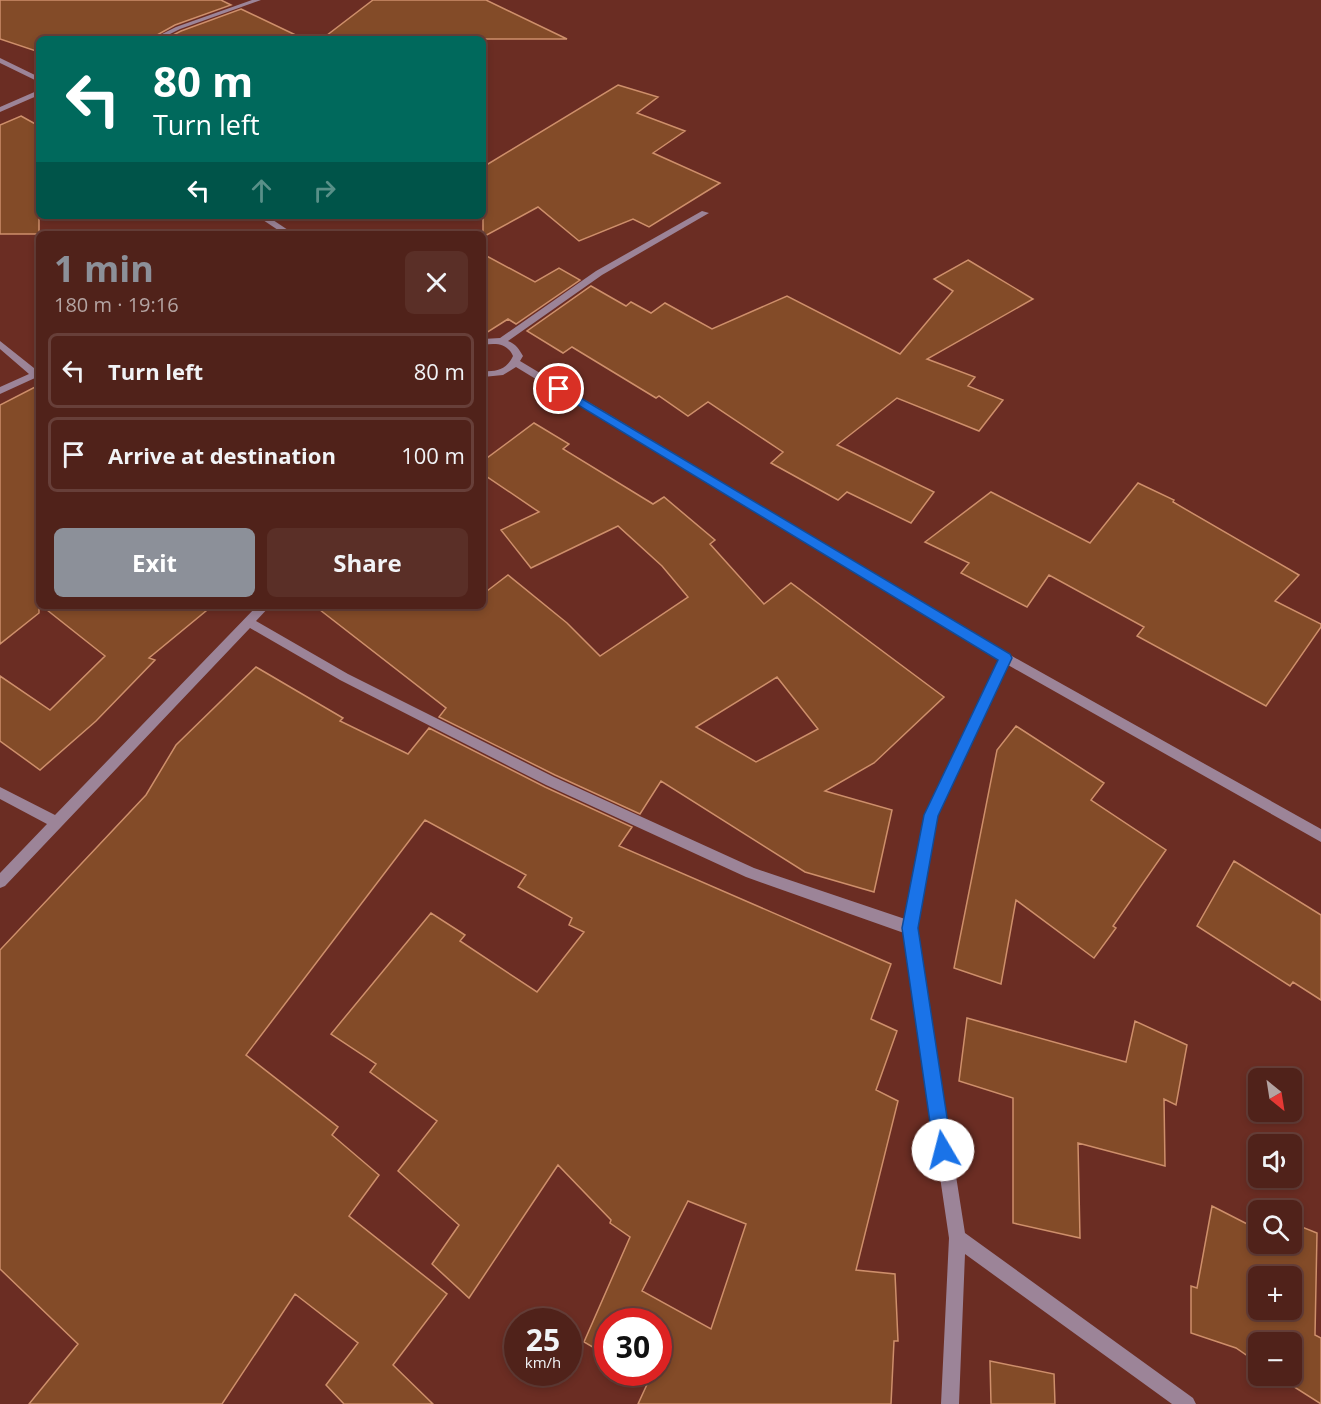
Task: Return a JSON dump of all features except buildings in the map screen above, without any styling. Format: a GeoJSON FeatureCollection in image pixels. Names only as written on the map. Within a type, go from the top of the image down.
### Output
{"type":"FeatureCollection","features":[{"type":"Feature","properties":{"kind":"street"},"geometry":{"type":"LineString","coordinates":[[161,36],[258,0]]}},
{"type":"Feature","properties":{"kind":"street"},"geometry":{"type":"LineString","coordinates":[[0,60],[36,78]]}},
{"type":"Feature","properties":{"kind":"street"},"geometry":{"type":"LineString","coordinates":[[0,110],[36,93]]}},
{"type":"Feature","properties":{"kind":"street"},"geometry":{"type":"LineString","coordinates":[[486,342],[502,341],[599,273],[705,213]]}},
{"type":"Feature","properties":{"kind":"street"},"geometry":{"type":"LineString","coordinates":[[266,219],[285,231]]}},
{"type":"Feature","properties":{"kind":"street"},"geometry":{"type":"LineString","coordinates":[[486,375],[501,373],[516,363],[518,356],[516,350],[502,341]]}},
{"type":"Feature","properties":{"kind":"street"},"geometry":{"type":"LineString","coordinates":[[0,344],[36,374]]}},
{"type":"Feature","properties":{"kind":"street"},"geometry":{"type":"LineString","coordinates":[[516,363],[1006,658],[1321,836]]}},
{"type":"Feature","properties":{"kind":"street"},"geometry":{"type":"LineString","coordinates":[[0,391],[36,375]]}},
{"type":"Feature","properties":{"kind":"street"},"geometry":{"type":"LineString","coordinates":[[0,882],[261,609]]}},
{"type":"Feature","properties":{"kind":"street"},"geometry":{"type":"LineString","coordinates":[[248,622],[344,677],[561,786],[751,873],[910,928]]}},
{"type":"Feature","properties":{"kind":"street"},"geometry":{"type":"LineString","coordinates":[[950,1404],[957,1238],[910,928],[931,815],[1006,658]]}},
{"type":"Feature","properties":{"kind":"street"},"geometry":{"type":"LineString","coordinates":[[0,793],[57,823]]}},
{"type":"Feature","properties":{"kind":"street"},"geometry":{"type":"LineString","coordinates":[[957,1238],[1187,1404]]}},
{"type":"Feature","properties":{"kind":"route"},"geometry":{"type":"LineString","coordinates":[[559,389],[1006,658],[931,815],[910,928],[943,1150]]}}]}
